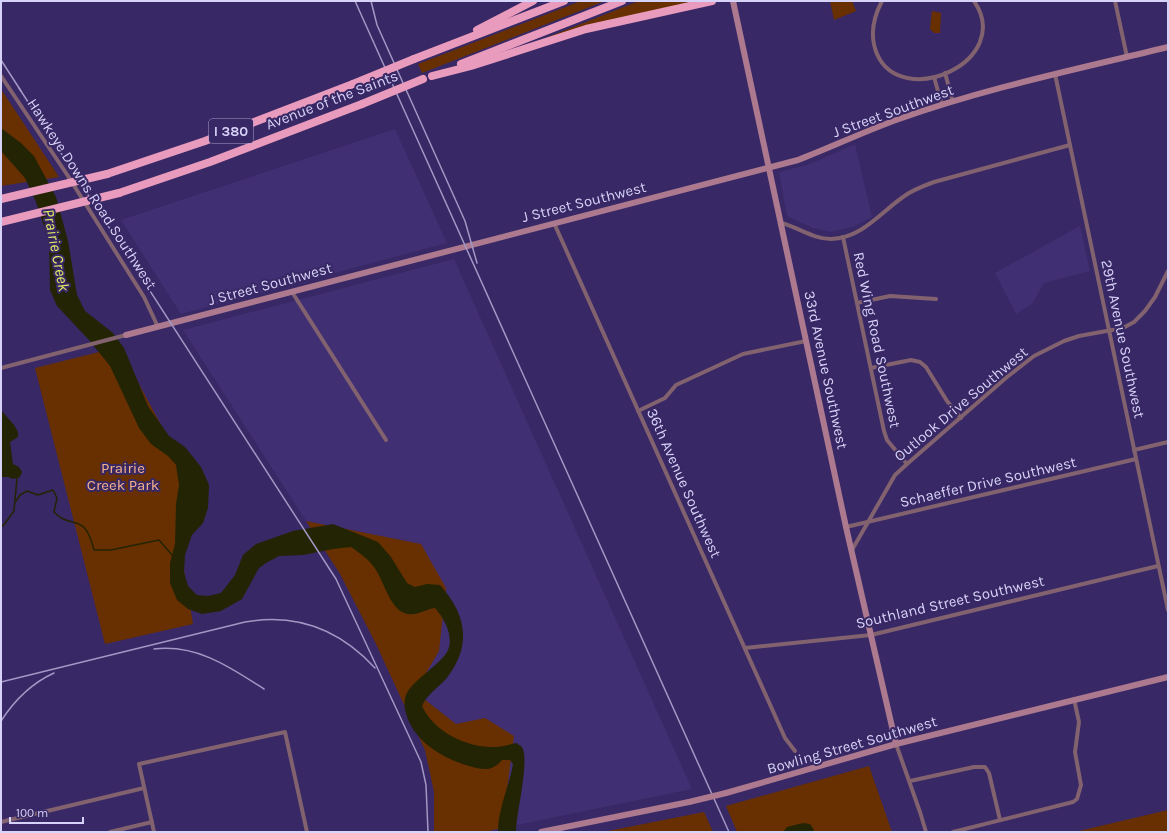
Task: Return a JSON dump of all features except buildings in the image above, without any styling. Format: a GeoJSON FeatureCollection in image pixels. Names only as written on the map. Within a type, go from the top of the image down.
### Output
{"type":"FeatureCollection","features":[{"type":"Feature","properties":{"kind":"highway"},"geometry":{"type":"LineString","coordinates":[[438,50],[533,1]]}},
{"type":"Feature","properties":{"kind":"highway","name":"Avenue of the Saints"},"geometry":{"type":"LineString","coordinates":[[1,199],[107,174],[205,141],[564,1]]}},
{"type":"Feature","properties":{"kind":"highway","name":"Avenue of the Saints"},"geometry":{"type":"LineString","coordinates":[[1,222],[119,193],[210,162],[362,104],[622,1]]}},
{"type":"Feature","properties":{"kind":"highway"},"geometry":{"type":"LineString","coordinates":[[432,76],[471,66],[586,29],[712,1]]}},
{"type":"Feature","properties":{"kind":"street","name":"33rd Avenue Southwest"},"geometry":{"type":"LineString","coordinates":[[733,1],[782,223],[846,527],[896,744]]}},
{"type":"Feature","properties":{"kind":"street"},"geometry":{"type":"LineString","coordinates":[[882,1],[876,14],[872,31],[875,48],[879,59],[885,67],[899,76],[911,78],[934,77],[965,63],[979,44],[982,21],[979,8],[974,1]]}},
{"type":"Feature","properties":{"kind":"street"},"geometry":{"type":"LineString","coordinates":[[1115,1],[1127,57]]}},
{"type":"Feature","properties":{"kind":"street","name":"J Street Southwest"},"geometry":{"type":"LineString","coordinates":[[1,368],[769,167],[807,156],[898,120],[942,105],[1055,74],[1168,47]]}},
{"type":"Feature","properties":{"kind":"street"},"geometry":{"type":"LineString","coordinates":[[945,73],[953,102]]}},
{"type":"Feature","properties":{"kind":"street","name":"29th Avenue Southwest"},"geometry":{"type":"LineString","coordinates":[[1055,74],[1168,610]]}},
{"type":"Feature","properties":{"kind":"street","name":"Hawkeye Downs Road Southwest"},"geometry":{"type":"LineString","coordinates":[[1,76],[68,176],[140,290],[153,312],[158,327]]}},
{"type":"Feature","properties":{"kind":"street"},"geometry":{"type":"LineString","coordinates":[[934,77],[942,105]]}},
{"type":"Feature","properties":{"kind":"street"},"geometry":{"type":"LineString","coordinates":[[782,223],[817,236],[830,239],[843,237],[857,233],[904,196],[918,188],[934,182],[1070,146]]}},
{"type":"Feature","properties":{"kind":"street","name":"36th Avenue Southwest"},"geometry":{"type":"LineString","coordinates":[[554,223],[746,648],[785,738],[795,751]]}},
{"type":"Feature","properties":{"kind":"street","name":"Red Wing Road Southwest"},"geometry":{"type":"LineString","coordinates":[[843,237],[887,440],[907,464]]}},
{"type":"Feature","properties":{"kind":"street","name":"Outlook Drive Southwest"},"geometry":{"type":"LineString","coordinates":[[852,550],[895,475],[907,464],[1007,377],[1034,356],[1064,341],[1079,336],[1109,332],[1123,328],[1134,322],[1145,311],[1155,297],[1168,271]]}},
{"type":"Feature","properties":{"kind":"street"},"geometry":{"type":"LineString","coordinates":[[292,292],[386,440]]}},
{"type":"Feature","properties":{"kind":"street"},"geometry":{"type":"LineString","coordinates":[[857,303],[890,296],[936,299]]}},
{"type":"Feature","properties":{"kind":"street"},"geometry":{"type":"LineString","coordinates":[[638,411],[665,398],[676,385],[743,354],[806,341]]}},
{"type":"Feature","properties":{"kind":"street"},"geometry":{"type":"LineString","coordinates":[[871,368],[912,360],[920,362],[926,367],[947,401],[961,418]]}},
{"type":"Feature","properties":{"kind":"street"},"geometry":{"type":"LineString","coordinates":[[1134,450],[1168,442]]}},
{"type":"Feature","properties":{"kind":"street","name":"Schaeffer Drive Southwest"},"geometry":{"type":"LineString","coordinates":[[846,527],[1136,460]]}},
{"type":"Feature","properties":{"kind":"street","name":"Southland Street Southwest"},"geometry":{"type":"LineString","coordinates":[[746,648],[871,635],[1158,566]]}},
{"type":"Feature","properties":{"kind":"street"},"geometry":{"type":"LineString","coordinates":[[1162,583],[1168,581]]}},
{"type":"Feature","properties":{"kind":"street","name":"Bowling Street Southwest"},"geometry":{"type":"LineString","coordinates":[[541,832],[726,793],[896,744],[1168,677]]}},
{"type":"Feature","properties":{"kind":"street"},"geometry":{"type":"LineString","coordinates":[[953,832],[1073,802],[1077,799],[1081,785],[1075,752],[1079,722],[1074,699]]}},
{"type":"Feature","properties":{"kind":"street"},"geometry":{"type":"LineString","coordinates":[[154,832],[139,764],[285,732],[307,832]]}},
{"type":"Feature","properties":{"kind":"street"},"geometry":{"type":"LineString","coordinates":[[896,744],[910,781],[926,832]]}},
{"type":"Feature","properties":{"kind":"street"},"geometry":{"type":"LineString","coordinates":[[910,781],[974,767],[985,768],[989,773],[1000,820]]}},
{"type":"Feature","properties":{"kind":"street"},"geometry":{"type":"LineString","coordinates":[[1,822],[144,788]]}},
{"type":"Feature","properties":{"kind":"street"},"geometry":{"type":"LineString","coordinates":[[110,832],[152,822]]}},
{"type":"Feature","properties":{"kind":"shaded area"},"geometry":{"type":"Polygon","coordinates":[[[395,129],[447,243],[181,314],[121,220],[395,129]]]}},
{"type":"Feature","properties":{"kind":"shaded area"},"geometry":{"type":"Polygon","coordinates":[[[855,144],[872,217],[853,227],[830,232],[813,228],[787,216],[779,172],[810,164],[855,144]]]}},
{"type":"Feature","properties":{"kind":"shaded area"},"geometry":{"type":"Polygon","coordinates":[[[1080,226],[1090,271],[1044,283],[1032,304],[1016,314],[995,273],[1080,226]]]}},
{"type":"Feature","properties":{"kind":"shaded area"},"geometry":{"type":"Polygon","coordinates":[[[454,259],[692,789],[502,828],[485,718],[456,724],[415,692],[422,544],[306,521],[183,330],[454,259]]]}},
{"type":"Feature","properties":{"kind":"green space"},"geometry":{"type":"Polygon","coordinates":[[[581,1],[605,1],[422,73],[418,64],[581,1]]]}},
{"type":"Feature","properties":{"kind":"green space"},"geometry":{"type":"Polygon","coordinates":[[[639,1],[696,1],[544,39],[548,37],[639,1]]]}},
{"type":"Feature","properties":{"kind":"green space"},"geometry":{"type":"Polygon","coordinates":[[[830,1],[852,1],[856,11],[834,20],[830,1]]]}},
{"type":"Feature","properties":{"kind":"green space"},"geometry":{"type":"Polygon","coordinates":[[[932,11],[941,13],[940,33],[934,33],[930,29],[932,11]]]}},
{"type":"Feature","properties":{"kind":"green space"},"geometry":{"type":"Polygon","coordinates":[[[1,89],[59,177],[1,186],[1,89]]]}},
{"type":"Feature","properties":{"kind":"green space","name":"Prairie Creek Park"},"geometry":{"type":"Polygon","coordinates":[[[119,347],[181,462],[182,559],[193,624],[105,644],[35,368],[119,347]]]}},
{"type":"Feature","properties":{"kind":"green space"},"geometry":{"type":"Polygon","coordinates":[[[306,521],[421,544],[446,588],[439,651],[415,692],[456,724],[485,718],[514,736],[502,828],[485,832],[434,832],[434,792],[425,750],[376,644],[340,574],[306,521]]]}},
{"type":"Feature","properties":{"kind":"green space"},"geometry":{"type":"Polygon","coordinates":[[[869,766],[892,832],[737,832],[726,806],[869,766]]]}},
{"type":"Feature","properties":{"kind":"green space"},"geometry":{"type":"Polygon","coordinates":[[[1168,810],[1168,832],[1076,832],[1079,831],[1168,810]]]}},
{"type":"Feature","properties":{"kind":"green space"},"geometry":{"type":"Polygon","coordinates":[[[704,812],[713,832],[603,832],[704,812]]]}},
{"type":"Feature","properties":{"kind":"water","name":"Prairie Creek"},"geometry":{"type":"Polygon","coordinates":[[[1,128],[21,143],[34,156],[56,197],[68,241],[77,295],[85,311],[113,333],[124,348],[148,406],[169,436],[185,447],[201,467],[209,485],[208,508],[203,523],[192,535],[185,555],[184,572],[188,586],[197,595],[208,596],[221,593],[235,575],[243,555],[256,544],[293,531],[333,524],[378,542],[391,557],[407,583],[415,587],[427,584],[440,585],[449,596],[461,619],[463,643],[460,655],[454,667],[446,679],[433,691],[422,706],[427,715],[435,724],[452,737],[473,745],[484,747],[500,747],[517,743],[522,747],[524,754],[524,775],[516,832],[498,832],[498,823],[513,764],[510,760],[502,760],[495,767],[487,769],[459,763],[439,753],[422,740],[415,732],[406,713],[405,699],[409,689],[440,661],[450,645],[449,633],[442,617],[435,608],[415,614],[402,612],[397,608],[389,596],[374,566],[365,557],[351,547],[303,555],[279,556],[259,568],[242,599],[221,611],[202,614],[188,609],[177,600],[170,583],[170,563],[175,544],[176,504],[179,485],[176,465],[168,456],[151,444],[139,428],[110,366],[89,340],[57,306],[50,290],[49,242],[36,202],[25,178],[1,151],[1,128]]]}},
{"type":"Feature","properties":{"kind":"water"},"geometry":{"type":"Polygon","coordinates":[[[1,410],[18,432],[18,437],[10,442],[13,464],[19,467],[22,472],[20,477],[13,479],[1,477],[1,410]]]}},
{"type":"Feature","properties":{"kind":"water"},"geometry":{"type":"Polygon","coordinates":[[[803,823],[810,824],[814,830],[812,832],[783,832],[787,827],[803,823]]]}},
{"type":"Feature","properties":{"kind":"waterway"},"geometry":{"type":"LineString","coordinates":[[1,526],[3,526],[14,511],[17,478]]}},
{"type":"Feature","properties":{"kind":"waterway"},"geometry":{"type":"LineString","coordinates":[[16,501],[20,495],[27,491],[38,495],[53,490],[57,498],[54,512],[66,520],[82,525],[90,538],[94,550],[111,550],[159,540],[173,556]]}},
{"type":"Feature","properties":{"kind":"railway"},"geometry":{"type":"LineString","coordinates":[[355,1],[729,832]]}},
{"type":"Feature","properties":{"kind":"railway"},"geometry":{"type":"LineString","coordinates":[[371,1],[377,25],[465,221],[477,263]]}},
{"type":"Feature","properties":{"kind":"railway"},"geometry":{"type":"LineString","coordinates":[[1,60],[21,91]]}},
{"type":"Feature","properties":{"kind":"railway"},"geometry":{"type":"LineString","coordinates":[[19,88],[336,579],[421,762],[426,785],[428,832]]}},
{"type":"Feature","properties":{"kind":"railway"},"geometry":{"type":"LineString","coordinates":[[1,682],[245,622],[264,620],[282,620],[316,627],[332,634],[347,644],[375,668]]}},
{"type":"Feature","properties":{"kind":"railway"},"geometry":{"type":"LineString","coordinates":[[154,649],[170,648],[199,654],[226,665],[264,689]]}},
{"type":"Feature","properties":{"kind":"railway"},"geometry":{"type":"LineString","coordinates":[[1,721],[24,693],[38,682],[54,673]]}}]}
